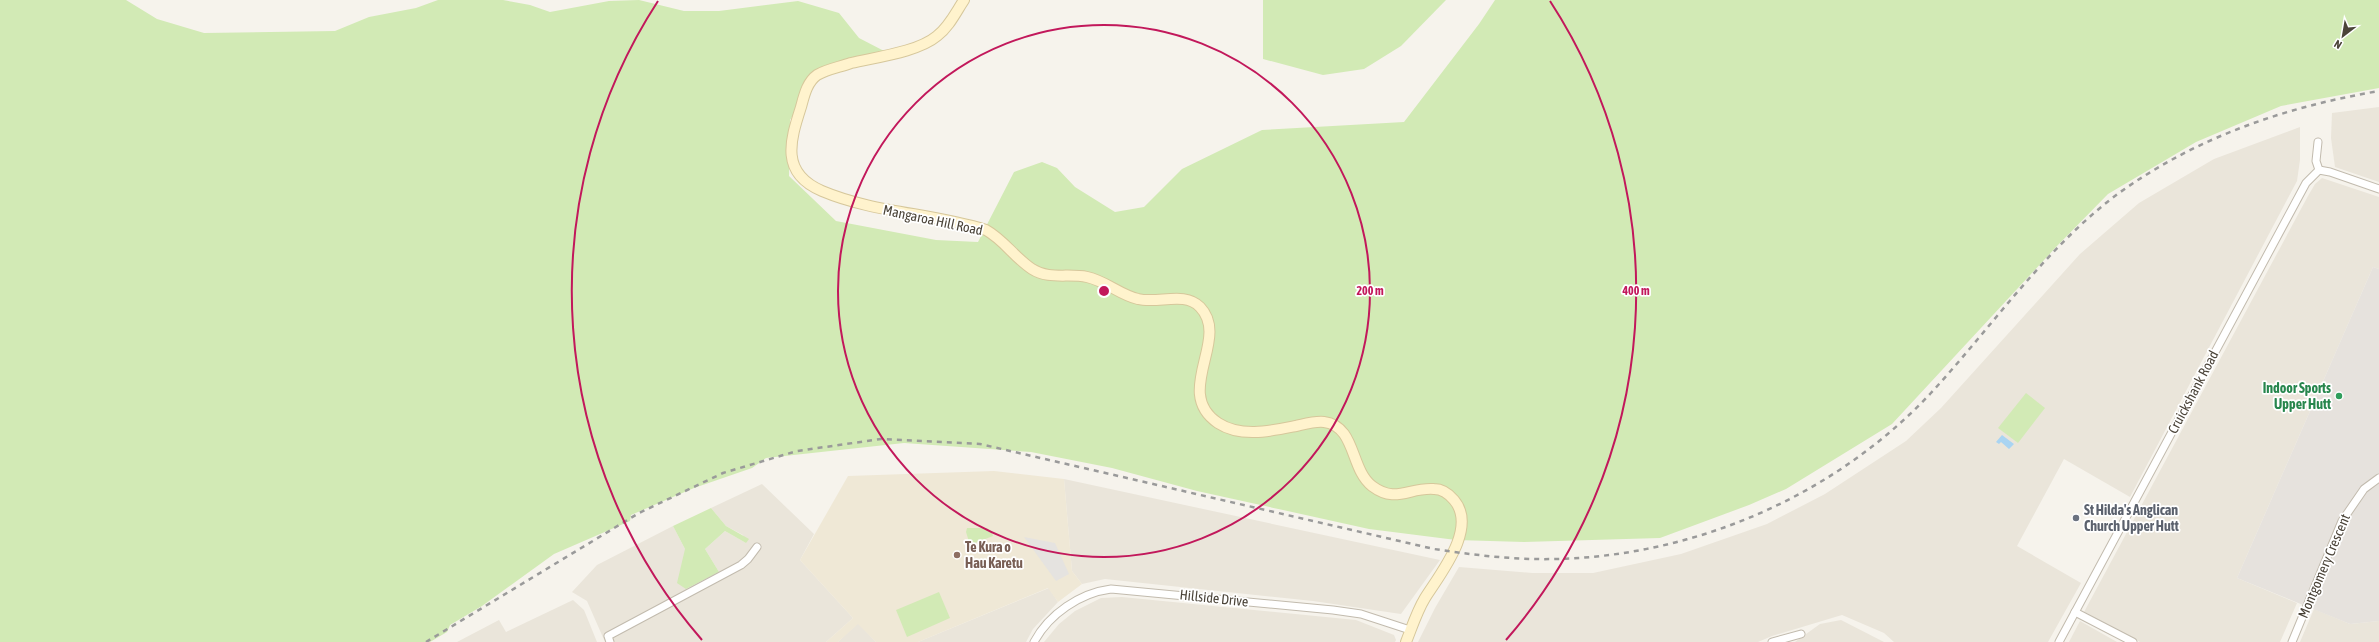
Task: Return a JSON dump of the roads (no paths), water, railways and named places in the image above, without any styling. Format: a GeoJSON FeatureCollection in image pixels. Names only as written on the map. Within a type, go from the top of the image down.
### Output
{"type":"FeatureCollection","features":[{"type":"Feature","properties":{"kind":"street","name":"Mangaroa Hill Road"},"geometry":{"type":"LineString","coordinates":[[964,0],[942,32],[928,42],[831,69],[813,79],[804,96],[790,142],[791,157],[799,175],[810,185],[822,191],[855,202],[986,230],[997,237],[1032,269],[1046,275],[1085,277],[1110,285],[1132,298],[1145,301],[1182,300],[1196,304],[1204,312],[1208,324],[1208,338],[1200,396],[1205,409],[1213,419],[1232,429],[1257,432],[1320,421],[1332,424],[1345,436],[1358,468],[1373,487],[1391,495],[1427,489],[1439,490],[1449,495],[1457,504],[1462,523],[1454,552],[1425,598],[1406,642]]}},
{"type":"Feature","properties":{"kind":"street"},"geometry":{"type":"LineString","coordinates":[[2318,142],[2316,161],[2319,170],[2330,172],[2379,189]]}},
{"type":"Feature","properties":{"kind":"street","name":"Cruickshank Road"},"geometry":{"type":"LineString","coordinates":[[2059,642],[2306,183],[2319,170]]}},
{"type":"Feature","properties":{"kind":"street","name":"Montgomery Crescent"},"geometry":{"type":"LineString","coordinates":[[2292,642],[2342,521],[2364,489],[2379,478]]}},
{"type":"Feature","properties":{"kind":"street"},"geometry":{"type":"LineString","coordinates":[[610,642],[608,636],[741,565],[748,560],[757,547]]}},
{"type":"Feature","properties":{"kind":"street","name":"Hillside Drive"},"geometry":{"type":"LineString","coordinates":[[1034,642],[1044,627],[1070,605],[1090,593],[1117,588],[1361,614],[1410,630]]}},
{"type":"Feature","properties":{"kind":"street"},"geometry":{"type":"LineString","coordinates":[[2074,612],[2133,642]]}},
{"type":"Feature","properties":{"kind":"street"},"geometry":{"type":"LineString","coordinates":[[1772,642],[1801,634]]}},
{"type":"Feature","properties":{"kind":"water"},"geometry":{"type":"Polygon","coordinates":[[[2002,435],[2014,444],[2009,449],[2001,442],[1999,444],[1996,442],[2002,435]]]}},
{"type":"Feature","properties":{"kind":"railway"},"geometry":{"type":"LineString","coordinates":[[426,642],[639,513],[723,473],[797,451],[881,439],[980,444],[1434,549],[1479,555],[1540,559],[1607,555],[1659,546],[1710,532],[1759,514],[1806,490],[1851,462],[1892,430],[1930,394],[2020,289],[2067,238],[2119,193],[2149,173],[2211,140],[2243,127],[2310,106],[2379,91]]}},
{"type":"Feature","properties":{"kind":"place","name":"Indoor Sports Upper Hutt"},"geometry":{"type":"Point","coordinates":[2339,396]}},
{"type":"Feature","properties":{"kind":"place","name":"St Hilda's Anglican Church Upper Hutt"},"geometry":{"type":"Point","coordinates":[2076,518]}},
{"type":"Feature","properties":{"kind":"place","name":"Te Kura o Hau Karetu"},"geometry":{"type":"Point","coordinates":[957,555]}}]}
